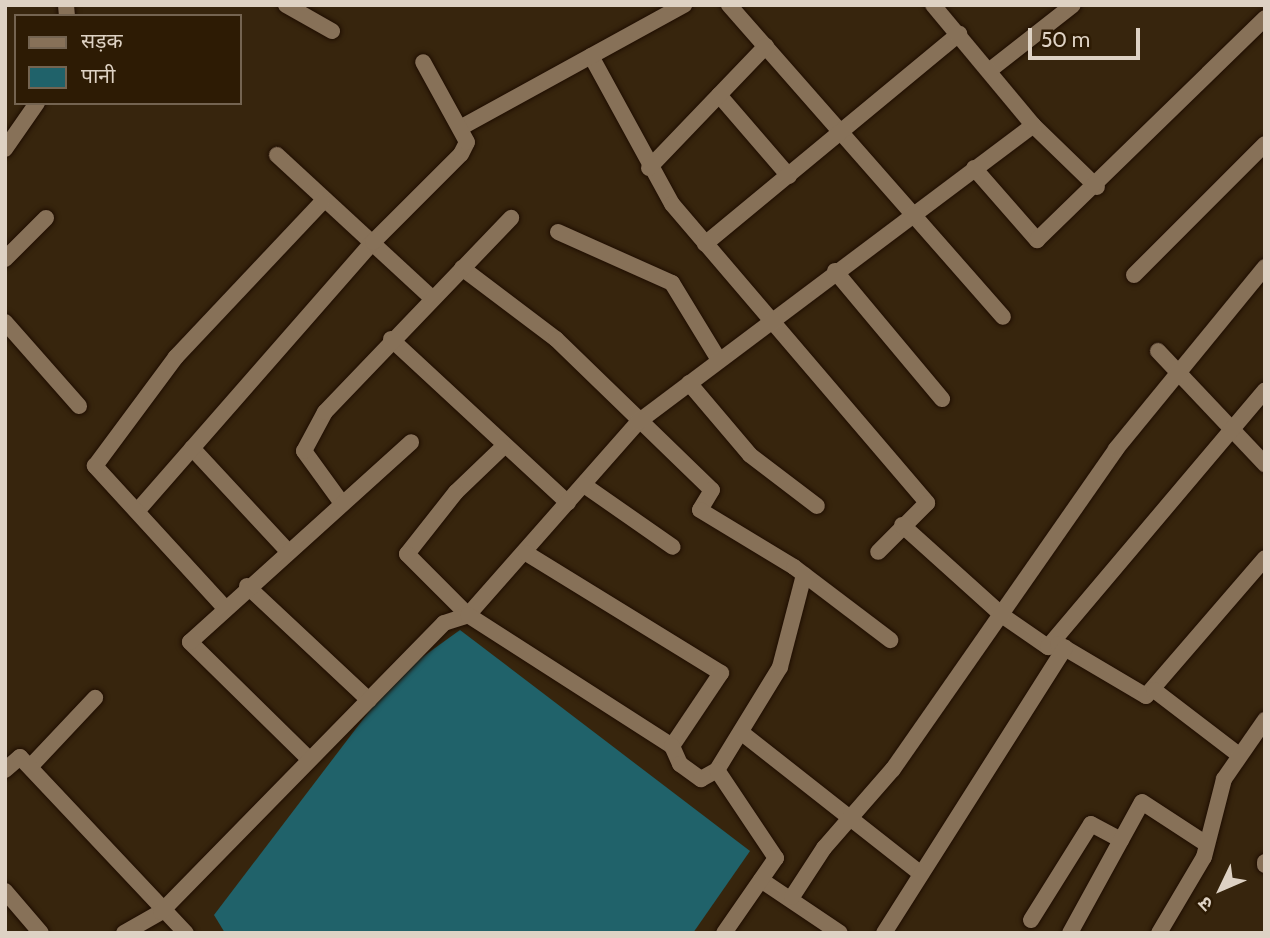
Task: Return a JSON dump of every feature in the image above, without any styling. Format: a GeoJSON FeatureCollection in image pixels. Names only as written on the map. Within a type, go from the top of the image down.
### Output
{"type":"FeatureCollection","features":[{"type":"Feature","properties":{"kind":"street"},"geometry":{"type":"LineString","coordinates":[[286,5],[332,31]]}},
{"type":"Feature","properties":{"kind":"street"},"geometry":{"type":"LineString","coordinates":[[460,128],[684,5]]}},
{"type":"Feature","properties":{"kind":"street"},"geometry":{"type":"LineString","coordinates":[[729,5],[843,132],[910,216],[1003,317]]}},
{"type":"Feature","properties":{"kind":"street"},"geometry":{"type":"LineString","coordinates":[[933,5],[990,70],[1032,124],[1097,187]]}},
{"type":"Feature","properties":{"kind":"street"},"geometry":{"type":"LineString","coordinates":[[990,70],[1073,5]]}},
{"type":"Feature","properties":{"kind":"street"},"geometry":{"type":"LineString","coordinates":[[974,168],[1037,240],[1097,187],[1265,17],[1253,5]]}},
{"type":"Feature","properties":{"kind":"street"},"geometry":{"type":"LineString","coordinates":[[705,244],[958,34]]}},
{"type":"Feature","properties":{"kind":"street"},"geometry":{"type":"LineString","coordinates":[[649,168],[766,46]]}},
{"type":"Feature","properties":{"kind":"street"},"geometry":{"type":"LineString","coordinates":[[591,56],[649,168],[705,244],[927,503],[902,525],[878,552]]}},
{"type":"Feature","properties":{"kind":"street"},"geometry":{"type":"LineString","coordinates":[[139,509],[373,242],[461,154],[467,142],[423,62]]}},
{"type":"Feature","properties":{"kind":"street"},"geometry":{"type":"LineString","coordinates":[[719,95],[789,176]]}},
{"type":"Feature","properties":{"kind":"street"},"geometry":{"type":"LineString","coordinates":[[5,149],[36,105]]}},
{"type":"Feature","properties":{"kind":"street"},"geometry":{"type":"LineString","coordinates":[[124,933],[161,912],[444,624],[468,615],[526,553],[638,422],[769,320],[1032,124]]}},
{"type":"Feature","properties":{"kind":"street"},"geometry":{"type":"LineString","coordinates":[[1134,275],[1265,144]]}},
{"type":"Feature","properties":{"kind":"street"},"geometry":{"type":"LineString","coordinates":[[277,155],[322,202],[373,242],[432,298]]}},
{"type":"Feature","properties":{"kind":"street"},"geometry":{"type":"LineString","coordinates":[[225,608],[139,509],[95,466],[98,458],[176,357],[322,202]]}},
{"type":"Feature","properties":{"kind":"street"},"geometry":{"type":"LineString","coordinates":[[5,259],[46,218]]}},
{"type":"Feature","properties":{"kind":"street"},"geometry":{"type":"LineString","coordinates":[[341,502],[304,451],[325,412],[391,339],[511,218]]}},
{"type":"Feature","properties":{"kind":"street"},"geometry":{"type":"LineString","coordinates":[[558,232],[672,283],[719,360]]}},
{"type":"Feature","properties":{"kind":"street"},"geometry":{"type":"LineString","coordinates":[[792,897],[1003,616],[1116,449],[1265,267]]}},
{"type":"Feature","properties":{"kind":"street"},"geometry":{"type":"LineString","coordinates":[[461,268],[556,339],[638,422],[712,490],[700,510],[804,575],[890,640]]}},
{"type":"Feature","properties":{"kind":"street"},"geometry":{"type":"LineString","coordinates":[[835,271],[942,399]]}},
{"type":"Feature","properties":{"kind":"street"},"geometry":{"type":"LineString","coordinates":[[5,322],[79,406]]}},
{"type":"Feature","properties":{"kind":"street"},"geometry":{"type":"LineString","coordinates":[[391,339],[503,447],[568,503]]}},
{"type":"Feature","properties":{"kind":"street"},"geometry":{"type":"LineString","coordinates":[[1158,351],[1228,431],[1265,464]]}},
{"type":"Feature","properties":{"kind":"street"},"geometry":{"type":"LineString","coordinates":[[689,383],[750,454],[817,506]]}},
{"type":"Feature","properties":{"kind":"street"},"geometry":{"type":"LineString","coordinates":[[884,933],[1061,645],[1228,431],[1265,390]]}},
{"type":"Feature","properties":{"kind":"street"},"geometry":{"type":"LineString","coordinates":[[309,759],[190,642],[286,549],[411,442]]}},
{"type":"Feature","properties":{"kind":"street"},"geometry":{"type":"LineString","coordinates":[[192,447],[286,549]]}},
{"type":"Feature","properties":{"kind":"street"},"geometry":{"type":"LineString","coordinates":[[503,447],[456,492],[407,554],[468,615],[672,746],[680,764],[701,779],[717,770],[780,667],[804,575]]}},
{"type":"Feature","properties":{"kind":"street"},"geometry":{"type":"LineString","coordinates":[[584,485],[673,547]]}},
{"type":"Feature","properties":{"kind":"street"},"geometry":{"type":"LineString","coordinates":[[902,525],[1003,616],[1048,647],[1061,645],[1146,696],[1261,569]]}},
{"type":"Feature","properties":{"kind":"street"},"geometry":{"type":"LineString","coordinates":[[526,553],[721,673],[672,746]]}},
{"type":"Feature","properties":{"kind":"street"},"geometry":{"type":"LineString","coordinates":[[247,586],[369,700]]}},
{"type":"Feature","properties":{"kind":"street"},"geometry":{"type":"LineString","coordinates":[[1154,690],[1239,755]]}},
{"type":"Feature","properties":{"kind":"street"},"geometry":{"type":"LineString","coordinates":[[30,766],[95,698]]}},
{"type":"Feature","properties":{"kind":"street"},"geometry":{"type":"LineString","coordinates":[[1159,933],[1205,843],[1224,779],[1265,720]]}},
{"type":"Feature","properties":{"kind":"street"},"geometry":{"type":"LineString","coordinates":[[742,733],[920,873]]}},
{"type":"Feature","properties":{"kind":"street"},"geometry":{"type":"LineString","coordinates":[[5,770],[20,757],[30,766],[161,912],[186,933]]}},
{"type":"Feature","properties":{"kind":"street"},"geometry":{"type":"LineString","coordinates":[[717,770],[776,858],[724,933]]}},
{"type":"Feature","properties":{"kind":"street"},"geometry":{"type":"LineString","coordinates":[[1070,933],[1142,802],[1205,843]]}},
{"type":"Feature","properties":{"kind":"street"},"geometry":{"type":"LineString","coordinates":[[1031,920],[1091,824],[1121,840]]}},
{"type":"Feature","properties":{"kind":"street"},"geometry":{"type":"LineString","coordinates":[[761,880],[792,897],[840,933]]}},
{"type":"Feature","properties":{"kind":"street"},"geometry":{"type":"LineString","coordinates":[[5,891],[41,933]]}},
{"type":"Feature","properties":{"kind":"water"},"geometry":{"type":"Polygon","coordinates":[[[460,630],[750,851],[693,933],[225,933],[214,915],[396,676],[460,630]]]}}]}
